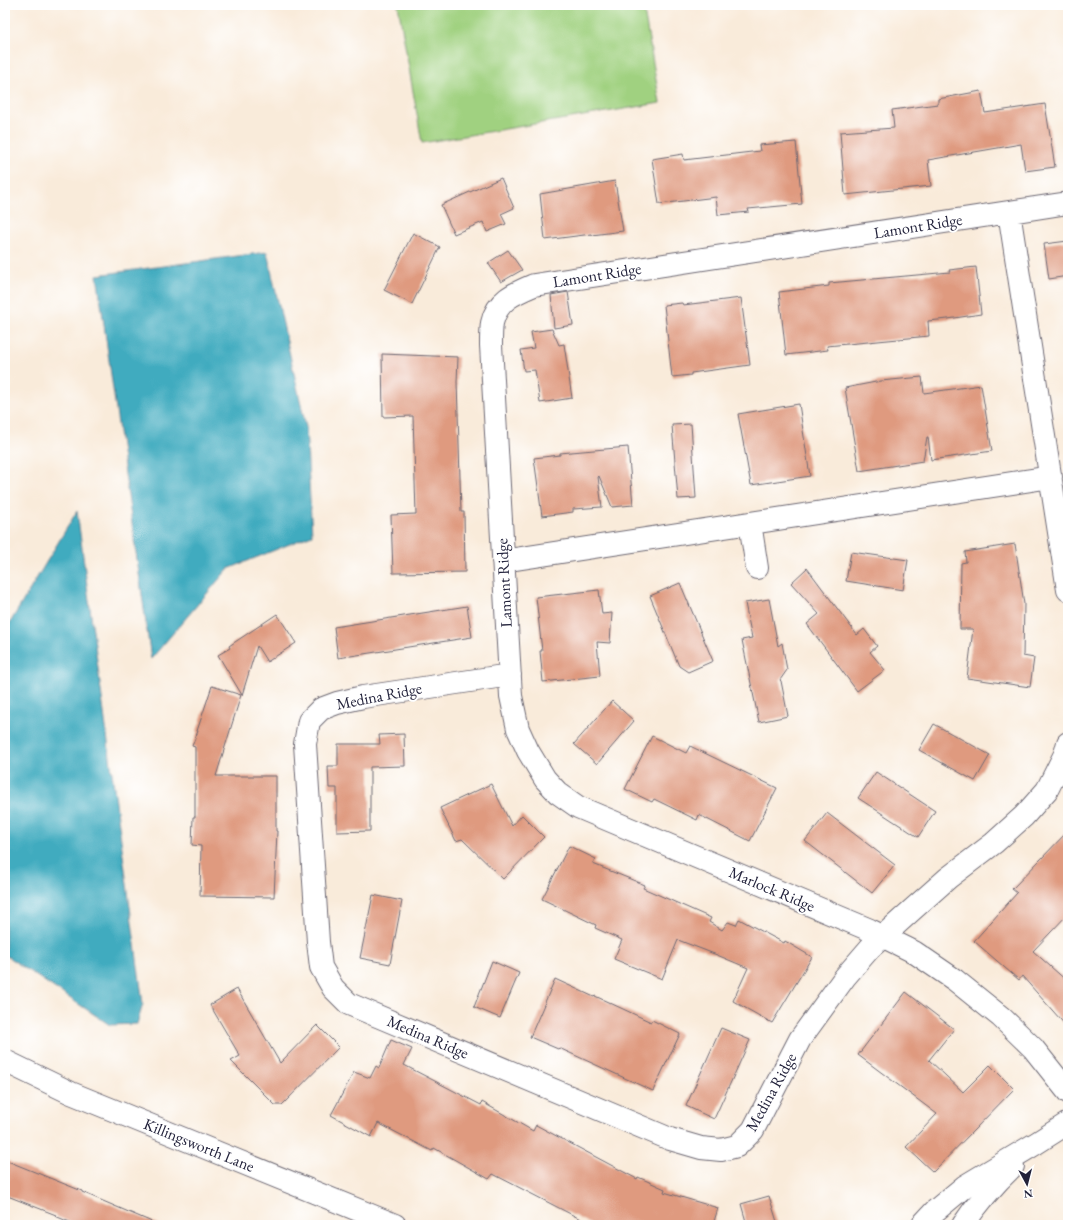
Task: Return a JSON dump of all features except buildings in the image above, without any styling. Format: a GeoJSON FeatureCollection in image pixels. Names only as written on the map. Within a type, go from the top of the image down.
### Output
{"type":"FeatureCollection","features":[{"type":"Feature","properties":{"kind":"street","name":"Lamont Ridge"},"geometry":{"type":"LineString","coordinates":[[510,675],[491,345],[492,323],[498,309],[511,296],[534,285],[1068,203]]}},
{"type":"Feature","properties":{"kind":"street"},"geometry":{"type":"LineString","coordinates":[[1009,212],[1068,590]]}},
{"type":"Feature","properties":{"kind":"street"},"geometry":{"type":"LineString","coordinates":[[503,561],[1051,477]]}},
{"type":"Feature","properties":{"kind":"street"},"geometry":{"type":"LineString","coordinates":[[750,523],[757,568]]}},
{"type":"Feature","properties":{"kind":"street","name":"Medina Ridge"},"geometry":{"type":"LineString","coordinates":[[510,675],[363,696],[337,702],[321,709],[309,721],[305,744],[318,942],[321,967],[333,988],[349,1004],[670,1139],[701,1148],[722,1150],[737,1146],[753,1130],[800,1039],[845,977],[870,948],[883,936],[948,878],[994,843],[1024,816],[1047,790],[1066,754],[1068,743]]}},
{"type":"Feature","properties":{"kind":"street","name":"Marlock Ridge"},"geometry":{"type":"LineString","coordinates":[[510,675],[511,696],[518,729],[528,751],[545,779],[558,793],[578,807],[870,930],[914,952],[950,976],[1001,1017],[1033,1048],[1068,1092]]}},
{"type":"Feature","properties":{"kind":"street","name":"Killingsworth Lane"},"geometry":{"type":"LineString","coordinates":[[5,1061],[71,1093],[395,1225]]}},
{"type":"Feature","properties":{"kind":"street"},"geometry":{"type":"LineString","coordinates":[[922,1225],[935,1211],[965,1186],[1035,1144],[1068,1122]]}},
{"type":"Feature","properties":{"kind":"street"},"geometry":{"type":"LineString","coordinates":[[963,1225],[970,1214],[999,1180],[1035,1144]]}},
{"type":"Feature","properties":{"kind":"green space"},"geometry":{"type":"Polygon","coordinates":[[[398,5],[643,5],[660,103],[422,143],[398,5]]]}},
{"type":"Feature","properties":{"kind":"water"},"geometry":{"type":"Polygon","coordinates":[[[267,252],[306,427],[312,535],[228,569],[151,659],[97,275],[267,252]]]}},
{"type":"Feature","properties":{"kind":"water"},"geometry":{"type":"Polygon","coordinates":[[[77,511],[143,1004],[137,1024],[110,1025],[5,955],[5,631],[77,511]]]}}]}
